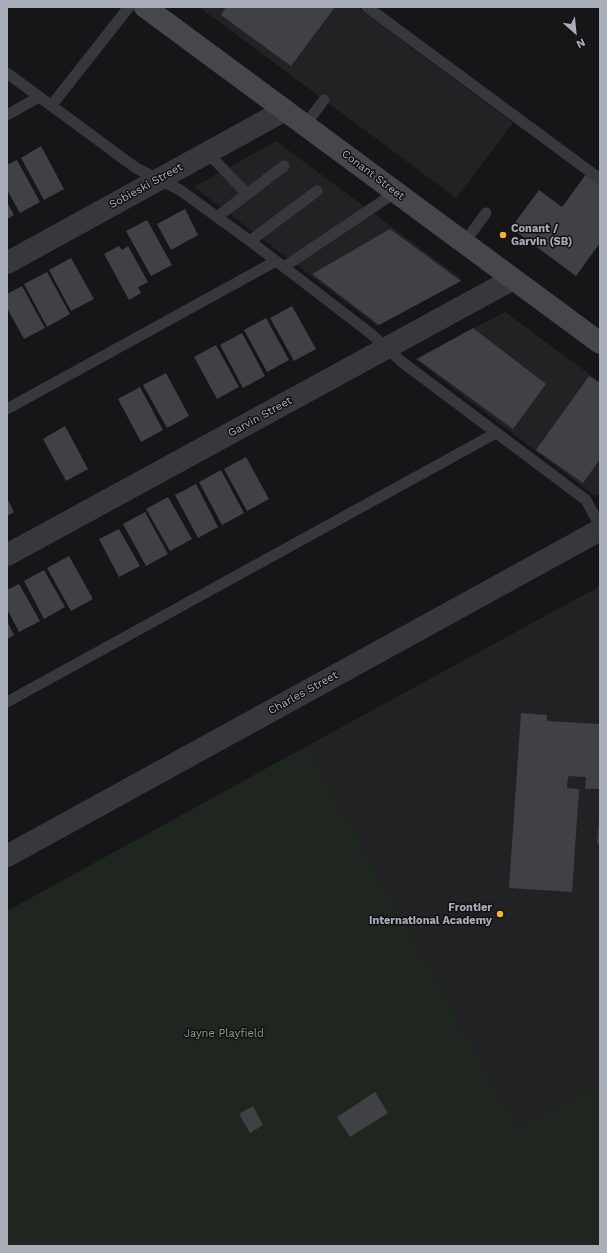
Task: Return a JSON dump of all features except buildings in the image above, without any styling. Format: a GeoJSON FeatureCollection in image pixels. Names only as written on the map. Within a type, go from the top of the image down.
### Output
{"type":"FeatureCollection","features":[{"type":"Feature","properties":{"kind":"main road","name":"Conant Street"},"geometry":{"type":"LineString","coordinates":[[145,7],[600,343]]}},
{"type":"Feature","properties":{"kind":"street","name":"Sobieski Street"},"geometry":{"type":"LineString","coordinates":[[7,263],[285,110]]}},
{"type":"Feature","properties":{"kind":"street","name":"Garvin Street"},"geometry":{"type":"LineString","coordinates":[[7,555],[513,279]]}},
{"type":"Feature","properties":{"kind":"street","name":"Charles Street"},"geometry":{"type":"LineString","coordinates":[[7,856],[600,530]]}},
{"type":"Feature","properties":{"kind":"lane"},"geometry":{"type":"LineString","coordinates":[[52,106],[129,7]]}},
{"type":"Feature","properties":{"kind":"lane"},"geometry":{"type":"LineString","coordinates":[[367,7],[600,179]]}},
{"type":"Feature","properties":{"kind":"lane"},"geometry":{"type":"LineString","coordinates":[[7,73],[136,168],[180,190],[250,241],[370,333],[402,362],[586,500],[600,526]]}},
{"type":"Feature","properties":{"kind":"lane"},"geometry":{"type":"LineString","coordinates":[[7,115],[39,97]]}},
{"type":"Feature","properties":{"kind":"lane"},"geometry":{"type":"LineString","coordinates":[[305,125],[324,100]]}},
{"type":"Feature","properties":{"kind":"lane"},"geometry":{"type":"LineString","coordinates":[[207,152],[247,194]]}},
{"type":"Feature","properties":{"kind":"lane"},"geometry":{"type":"LineString","coordinates":[[217,217],[284,166]]}},
{"type":"Feature","properties":{"kind":"lane"},"geometry":{"type":"LineString","coordinates":[[250,241],[317,191]]}},
{"type":"Feature","properties":{"kind":"lane"},"geometry":{"type":"LineString","coordinates":[[7,409],[280,264],[396,192]]}},
{"type":"Feature","properties":{"kind":"lane"},"geometry":{"type":"LineString","coordinates":[[464,243],[486,213]]}},
{"type":"Feature","properties":{"kind":"lane"},"geometry":{"type":"LineString","coordinates":[[7,702],[496,433]]}},
{"type":"Feature","properties":{"kind":"shaded area"},"geometry":{"type":"Polygon","coordinates":[[[199,7],[357,7],[513,123],[456,198],[199,7]]]}},
{"type":"Feature","properties":{"kind":"shaded area"},"geometry":{"type":"Polygon","coordinates":[[[276,141],[462,279],[377,326],[194,187],[276,141]]]}},
{"type":"Feature","properties":{"kind":"shaded area"},"geometry":{"type":"Polygon","coordinates":[[[505,312],[600,382],[600,493],[595,496],[415,359],[505,312]]]}},
{"type":"Feature","properties":{"kind":"shaded area","name":"Frontier International Academy"},"geometry":{"type":"Polygon","coordinates":[[[600,586],[600,1083],[518,1130],[307,746],[600,586]]]}},
{"type":"Feature","properties":{"kind":"green space","name":"Jayne Playfield"},"geometry":{"type":"Polygon","coordinates":[[[307,746],[518,1129],[600,1083],[600,1246],[7,1246],[7,911],[307,746]]]}},
{"type":"Feature","properties":{"kind":"place","name":"Conant / Garvin (SB)"},"geometry":{"type":"Point","coordinates":[503,235]}},
{"type":"Feature","properties":{"kind":"place","name":"Frontier International Academy"},"geometry":{"type":"Point","coordinates":[500,914]}}]}
